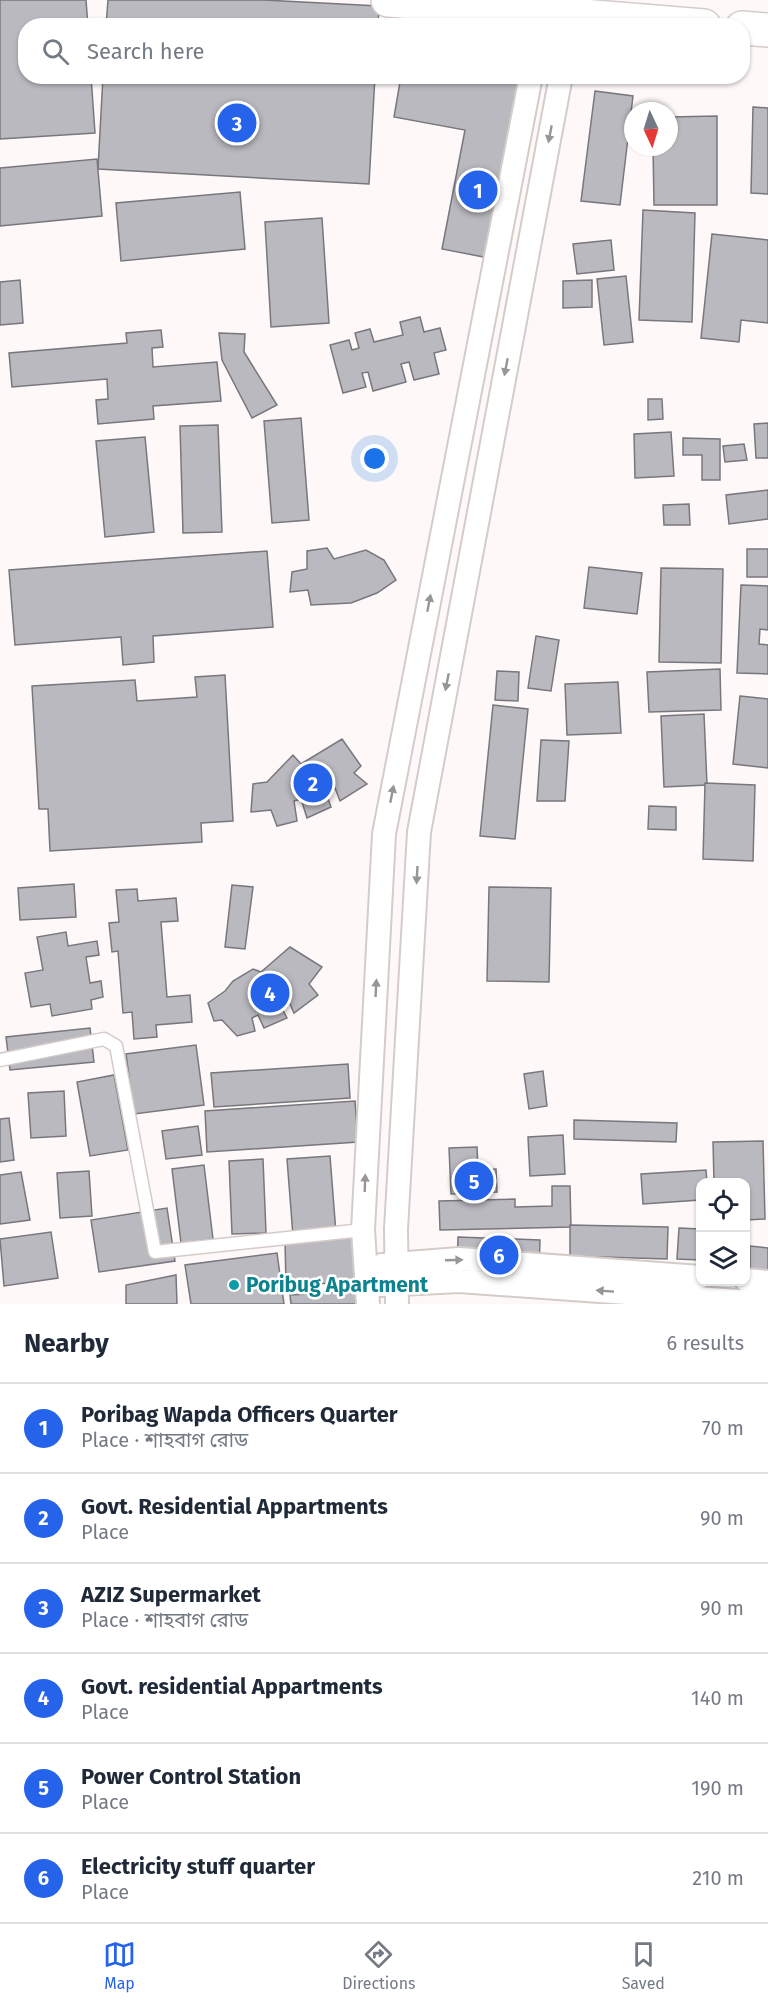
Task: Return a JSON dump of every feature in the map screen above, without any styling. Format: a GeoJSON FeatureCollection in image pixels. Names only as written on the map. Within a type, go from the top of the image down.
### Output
{"type":"FeatureCollection","features":[{"type":"Feature","properties":{"kind":"highway"},"geometry":{"type":"LineString","coordinates":[[388,0],[540,18]]}},
{"type":"Feature","properties":{"kind":"highway"},"geometry":{"type":"LineString","coordinates":[[750,29],[768,30]]}},
{"type":"Feature","properties":{"kind":"street"},"geometry":{"type":"LineString","coordinates":[[529,84],[384,834],[363,1230],[366,1286],[459,1281],[768,1303]]}},
{"type":"Feature","properties":{"kind":"street"},"geometry":{"type":"LineString","coordinates":[[396,1284],[419,832],[560,84]]}},
{"type":"Feature","properties":{"kind":"street"},"geometry":{"type":"LineString","coordinates":[[484,321],[514,327]]}},
{"type":"Feature","properties":{"kind":"street"},"geometry":{"type":"LineString","coordinates":[[397,768],[430,774]]}},
{"type":"Feature","properties":{"kind":"street"},"geometry":{"type":"LineString","coordinates":[[396,1284],[459,1259],[696,1277]]}},
{"type":"Feature","properties":{"kind":"street"},"geometry":{"type":"LineString","coordinates":[[750,1280],[768,1282]]}},
{"type":"Feature","properties":{"kind":"lane"},"geometry":{"type":"LineString","coordinates":[[0,1060],[104,1039],[116,1046],[155,1252],[363,1230]]}},
{"type":"Feature","properties":{"kind":"building"},"geometry":{"type":"Polygon","coordinates":[[[0,0],[86,0],[87,18],[18,18],[18,84],[92,84],[95,133],[0,139],[0,0]]]}},
{"type":"Feature","properties":{"kind":"building"},"geometry":{"type":"Polygon","coordinates":[[[108,0],[264,0],[379,6],[378,18],[107,18],[108,0]]]}},
{"type":"Feature","properties":{"kind":"building"},"geometry":{"type":"Polygon","coordinates":[[[103,84],[375,84],[369,184],[98,169],[103,84]]]}},
{"type":"Feature","properties":{"kind":"building"},"geometry":{"type":"Polygon","coordinates":[[[400,84],[522,84],[489,258],[442,249],[465,130],[394,117],[400,84]]]}},
{"type":"Feature","properties":{"kind":"building"},"geometry":{"type":"Polygon","coordinates":[[[595,91],[633,96],[632,102],[624,102],[624,156],[626,156],[620,205],[581,201],[595,91]]]}},
{"type":"Feature","properties":{"kind":"building"},"geometry":{"type":"Polygon","coordinates":[[[753,107],[768,108],[768,194],[751,193],[753,107]]]}},
{"type":"Feature","properties":{"kind":"building"},"geometry":{"type":"Polygon","coordinates":[[[717,116],[717,205],[654,205],[653,156],[678,156],[678,117],[717,116]]]}},
{"type":"Feature","properties":{"kind":"building"},"geometry":{"type":"Polygon","coordinates":[[[97,159],[102,216],[0,226],[0,168],[97,159]]]}},
{"type":"Feature","properties":{"kind":"building"},"geometry":{"type":"Polygon","coordinates":[[[240,192],[245,249],[121,261],[116,203],[240,192]]]}},
{"type":"Feature","properties":{"kind":"building"},"geometry":{"type":"Polygon","coordinates":[[[643,210],[695,213],[692,322],[639,320],[643,210]]]}},
{"type":"Feature","properties":{"kind":"building"},"geometry":{"type":"Polygon","coordinates":[[[322,218],[329,323],[271,327],[265,222],[322,218]]]}},
{"type":"Feature","properties":{"kind":"building"},"geometry":{"type":"Polygon","coordinates":[[[712,234],[768,240],[768,323],[741,320],[739,342],[701,338],[712,234]]]}},
{"type":"Feature","properties":{"kind":"building"},"geometry":{"type":"Polygon","coordinates":[[[611,240],[614,270],[577,274],[573,244],[611,240]]]}},
{"type":"Feature","properties":{"kind":"building"},"geometry":{"type":"Polygon","coordinates":[[[626,276],[633,342],[604,345],[597,279],[626,276]]]}},
{"type":"Feature","properties":{"kind":"building"},"geometry":{"type":"Polygon","coordinates":[[[20,280],[23,323],[0,325],[0,282],[20,280]]]}},
{"type":"Feature","properties":{"kind":"building"},"geometry":{"type":"Polygon","coordinates":[[[592,280],[592,307],[563,308],[563,281],[592,280]]]}},
{"type":"Feature","properties":{"kind":"building"},"geometry":{"type":"Polygon","coordinates":[[[420,317],[424,332],[440,328],[446,350],[434,353],[439,374],[414,380],[409,362],[401,364],[406,382],[373,391],[368,372],[362,373],[366,387],[343,393],[330,345],[349,340],[352,350],[359,348],[355,333],[370,329],[374,342],[403,335],[400,322],[420,317]]]}},
{"type":"Feature","properties":{"kind":"building"},"geometry":{"type":"Polygon","coordinates":[[[161,330],[163,347],[152,348],[153,367],[217,362],[221,401],[153,406],[154,419],[98,424],[96,400],[108,399],[107,379],[12,387],[9,353],[127,343],[126,333],[161,330]]]}},
{"type":"Feature","properties":{"kind":"building"},"geometry":{"type":"Polygon","coordinates":[[[219,333],[245,334],[244,352],[277,405],[252,418],[222,360],[219,333]]]}},
{"type":"Feature","properties":{"kind":"building"},"geometry":{"type":"Polygon","coordinates":[[[648,399],[662,399],[663,419],[648,420],[648,399]]]}},
{"type":"Feature","properties":{"kind":"building"},"geometry":{"type":"Polygon","coordinates":[[[301,418],[309,520],[272,523],[264,421],[301,418]]]}},
{"type":"Feature","properties":{"kind":"building"},"geometry":{"type":"Polygon","coordinates":[[[768,423],[768,458],[756,458],[754,424],[768,423]]]}},
{"type":"Feature","properties":{"kind":"building"},"geometry":{"type":"Polygon","coordinates":[[[218,425],[222,532],[183,533],[180,426],[218,425]]]}},
{"type":"Feature","properties":{"kind":"building"},"geometry":{"type":"Polygon","coordinates":[[[671,432],[674,476],[635,478],[634,434],[671,432]]]}},
{"type":"Feature","properties":{"kind":"building"},"geometry":{"type":"Polygon","coordinates":[[[145,437],[154,532],[105,537],[96,441],[145,437]]]}},
{"type":"Feature","properties":{"kind":"building"},"geometry":{"type":"Polygon","coordinates":[[[683,438],[720,439],[720,480],[702,480],[702,455],[683,455],[683,438]]]}},
{"type":"Feature","properties":{"kind":"building"},"geometry":{"type":"Polygon","coordinates":[[[744,444],[747,460],[725,462],[723,446],[744,444]]]}},
{"type":"Feature","properties":{"kind":"building"},"geometry":{"type":"Polygon","coordinates":[[[768,490],[768,519],[729,524],[726,495],[768,490]]]}},
{"type":"Feature","properties":{"kind":"building"},"geometry":{"type":"Polygon","coordinates":[[[689,504],[690,525],[664,525],[663,505],[689,504]]]}},
{"type":"Feature","properties":{"kind":"building"},"geometry":{"type":"Polygon","coordinates":[[[327,548],[334,559],[366,550],[384,560],[396,580],[377,593],[351,603],[311,605],[308,590],[290,592],[292,572],[307,569],[307,551],[327,548]]]}},
{"type":"Feature","properties":{"kind":"building"},"geometry":{"type":"Polygon","coordinates":[[[747,549],[768,549],[768,577],[747,577],[747,549]]]}},
{"type":"Feature","properties":{"kind":"building"},"geometry":{"type":"Polygon","coordinates":[[[267,551],[273,627],[153,636],[154,662],[123,665],[121,637],[15,645],[9,570],[267,551]]]}},
{"type":"Feature","properties":{"kind":"building"},"geometry":{"type":"Polygon","coordinates":[[[589,567],[642,573],[637,614],[584,608],[589,567]]]}},
{"type":"Feature","properties":{"kind":"building"},"geometry":{"type":"Polygon","coordinates":[[[661,568],[723,569],[721,663],[659,662],[661,568]]]}},
{"type":"Feature","properties":{"kind":"building"},"geometry":{"type":"Polygon","coordinates":[[[741,585],[768,586],[768,630],[760,629],[759,644],[768,645],[768,674],[737,673],[741,585]]]}},
{"type":"Feature","properties":{"kind":"building"},"geometry":{"type":"Polygon","coordinates":[[[536,636],[559,640],[551,691],[528,688],[536,636]]]}},
{"type":"Feature","properties":{"kind":"building"},"geometry":{"type":"Polygon","coordinates":[[[720,669],[721,710],[649,712],[647,672],[720,669]]]}},
{"type":"Feature","properties":{"kind":"building"},"geometry":{"type":"Polygon","coordinates":[[[497,671],[519,672],[518,701],[495,700],[497,671]]]}},
{"type":"Feature","properties":{"kind":"building"},"geometry":{"type":"Polygon","coordinates":[[[225,675],[233,821],[201,823],[202,842],[50,851],[48,809],[39,809],[32,686],[135,680],[137,701],[197,697],[195,677],[225,675]]]}},
{"type":"Feature","properties":{"kind":"building"},"geometry":{"type":"Polygon","coordinates":[[[618,682],[621,733],[567,735],[565,684],[618,682]]]}},
{"type":"Feature","properties":{"kind":"building"},"geometry":{"type":"Polygon","coordinates":[[[740,696],[768,699],[768,768],[733,764],[740,696]]]}},
{"type":"Feature","properties":{"kind":"building"},"geometry":{"type":"Polygon","coordinates":[[[493,705],[528,709],[515,839],[480,836],[493,705]]]}},
{"type":"Feature","properties":{"kind":"building"},"geometry":{"type":"Polygon","coordinates":[[[704,714],[707,785],[664,787],[661,716],[704,714]]]}},
{"type":"Feature","properties":{"kind":"building"},"geometry":{"type":"Polygon","coordinates":[[[342,739],[361,766],[354,773],[367,784],[340,801],[335,788],[326,793],[331,807],[307,818],[301,799],[294,801],[297,821],[277,826],[271,810],[251,812],[253,784],[267,782],[293,755],[301,764],[342,739]]]}},
{"type":"Feature","properties":{"kind":"building"},"geometry":{"type":"Polygon","coordinates":[[[541,740],[569,741],[565,801],[537,801],[541,740]]]}},
{"type":"Feature","properties":{"kind":"building"},"geometry":{"type":"Polygon","coordinates":[[[705,783],[755,785],[753,861],[703,859],[705,783]]]}},
{"type":"Feature","properties":{"kind":"building"},"geometry":{"type":"Polygon","coordinates":[[[649,806],[676,807],[676,830],[648,829],[649,806]]]}},
{"type":"Feature","properties":{"kind":"building"},"geometry":{"type":"Polygon","coordinates":[[[74,884],[76,917],[20,920],[18,888],[74,884]]]}},
{"type":"Feature","properties":{"kind":"building"},"geometry":{"type":"Polygon","coordinates":[[[232,885],[253,887],[245,949],[225,947],[232,885]]]}},
{"type":"Feature","properties":{"kind":"building"},"geometry":{"type":"Polygon","coordinates":[[[489,887],[551,888],[549,982],[487,981],[489,887]]]}},
{"type":"Feature","properties":{"kind":"building"},"geometry":{"type":"Polygon","coordinates":[[[137,889],[138,901],[176,898],[178,921],[161,922],[167,997],[190,995],[192,1022],[156,1025],[157,1037],[134,1039],[132,1012],[123,1013],[118,951],[112,952],[109,923],[119,922],[116,890],[137,889]]]}},
{"type":"Feature","properties":{"kind":"building"},"geometry":{"type":"Polygon","coordinates":[[[66,932],[68,946],[97,941],[99,955],[86,957],[90,983],[101,981],[103,997],[91,1000],[92,1009],[52,1016],[50,1004],[31,1007],[25,973],[43,970],[37,937],[66,932]]]}},
{"type":"Feature","properties":{"kind":"building"},"geometry":{"type":"Polygon","coordinates":[[[290,947],[322,967],[309,984],[318,995],[294,1013],[286,995],[277,999],[287,1018],[264,1028],[258,1015],[252,1018],[255,1031],[237,1036],[222,1020],[214,1021],[208,1003],[225,991],[233,981],[253,969],[261,972],[290,947]]]}},
{"type":"Feature","properties":{"kind":"building"},"geometry":{"type":"Polygon","coordinates":[[[90,1028],[94,1062],[10,1070],[6,1037],[90,1028]]]}},
{"type":"Feature","properties":{"kind":"building"},"geometry":{"type":"Polygon","coordinates":[[[196,1045],[204,1105],[134,1114],[126,1054],[196,1045]]]}},
{"type":"Feature","properties":{"kind":"building"},"geometry":{"type":"Polygon","coordinates":[[[348,1064],[350,1098],[214,1107],[211,1073],[348,1064]]]}},
{"type":"Feature","properties":{"kind":"building"},"geometry":{"type":"Polygon","coordinates":[[[543,1071],[547,1106],[529,1109],[524,1074],[543,1071]]]}},
{"type":"Feature","properties":{"kind":"building"},"geometry":{"type":"Polygon","coordinates":[[[114,1075],[128,1150],[90,1156],[77,1082],[114,1075]]]}},
{"type":"Feature","properties":{"kind":"building"},"geometry":{"type":"Polygon","coordinates":[[[64,1091],[66,1136],[31,1138],[28,1093],[64,1091]]]}},
{"type":"Feature","properties":{"kind":"building"},"geometry":{"type":"Polygon","coordinates":[[[355,1101],[358,1142],[207,1152],[205,1111],[355,1101]]]}},
{"type":"Feature","properties":{"kind":"building"},"geometry":{"type":"Polygon","coordinates":[[[9,1118],[14,1160],[0,1162],[0,1119],[9,1118]]]}},
{"type":"Feature","properties":{"kind":"building"},"geometry":{"type":"Polygon","coordinates":[[[574,1120],[677,1123],[676,1142],[574,1139],[574,1120]]]}},
{"type":"Feature","properties":{"kind":"building"},"geometry":{"type":"Polygon","coordinates":[[[198,1126],[202,1155],[166,1159],[162,1131],[198,1126]]]}},
{"type":"Feature","properties":{"kind":"building"},"geometry":{"type":"Polygon","coordinates":[[[563,1135],[565,1174],[530,1176],[528,1137],[563,1135]]]}},
{"type":"Feature","properties":{"kind":"building"},"geometry":{"type":"Polygon","coordinates":[[[763,1141],[765,1219],[750,1220],[750,1178],[714,1178],[713,1142],[763,1141]]]}},
{"type":"Feature","properties":{"kind":"building"},"geometry":{"type":"Polygon","coordinates":[[[477,1147],[478,1170],[496,1169],[497,1192],[451,1194],[449,1148],[477,1147]]]}},
{"type":"Feature","properties":{"kind":"building"},"geometry":{"type":"Polygon","coordinates":[[[330,1156],[336,1233],[293,1236],[287,1159],[330,1156]]]}},
{"type":"Feature","properties":{"kind":"building"},"geometry":{"type":"Polygon","coordinates":[[[263,1159],[266,1233],[232,1234],[229,1161],[263,1159]]]}},
{"type":"Feature","properties":{"kind":"building"},"geometry":{"type":"Polygon","coordinates":[[[204,1165],[213,1239],[181,1243],[172,1169],[204,1165]]]}},
{"type":"Feature","properties":{"kind":"building"},"geometry":{"type":"Polygon","coordinates":[[[706,1170],[707,1178],[696,1178],[696,1200],[643,1204],[641,1174],[706,1170]]]}},
{"type":"Feature","properties":{"kind":"building"},"geometry":{"type":"Polygon","coordinates":[[[89,1171],[92,1216],[60,1218],[57,1173],[89,1171]]]}},
{"type":"Feature","properties":{"kind":"building"},"geometry":{"type":"Polygon","coordinates":[[[21,1172],[30,1220],[0,1224],[0,1175],[21,1172]]]}},
{"type":"Feature","properties":{"kind":"building"},"geometry":{"type":"Polygon","coordinates":[[[552,1186],[570,1186],[571,1227],[440,1230],[439,1201],[515,1199],[515,1207],[552,1206],[552,1186]]]}},
{"type":"Feature","properties":{"kind":"building"},"geometry":{"type":"Polygon","coordinates":[[[167,1208],[175,1261],[99,1272],[91,1220],[167,1208]]]}},
{"type":"Feature","properties":{"kind":"building"},"geometry":{"type":"Polygon","coordinates":[[[570,1225],[668,1227],[667,1259],[570,1256],[570,1225]]]}},
{"type":"Feature","properties":{"kind":"building"},"geometry":{"type":"Polygon","coordinates":[[[679,1228],[696,1229],[696,1260],[677,1259],[679,1228]]]}},
{"type":"Feature","properties":{"kind":"building"},"geometry":{"type":"Polygon","coordinates":[[[51,1232],[58,1278],[4,1286],[0,1239],[51,1232]]]}},
{"type":"Feature","properties":{"kind":"building"},"geometry":{"type":"Polygon","coordinates":[[[358,1237],[360,1282],[286,1285],[285,1240],[358,1237]]]}},
{"type":"Feature","properties":{"kind":"building"},"geometry":{"type":"Polygon","coordinates":[[[458,1237],[540,1240],[539,1272],[457,1269],[458,1237]]]}},
{"type":"Feature","properties":{"kind":"building"},"geometry":{"type":"Polygon","coordinates":[[[750,1246],[768,1248],[768,1271],[750,1269],[750,1246]]]}},
{"type":"Feature","properties":{"kind":"building","name":"Poribug Apartment"},"geometry":{"type":"Polygon","coordinates":[[[277,1253],[284,1304],[191,1304],[185,1265],[277,1253]]]}},
{"type":"Feature","properties":{"kind":"building"},"geometry":{"type":"Polygon","coordinates":[[[176,1275],[177,1304],[126,1304],[126,1285],[176,1275]]]}},
{"type":"Feature","properties":{"kind":"building"},"geometry":{"type":"Polygon","coordinates":[[[361,1291],[362,1304],[291,1304],[290,1295],[361,1291]]]}},
{"type":"Feature","properties":{"kind":"place","name":"AZIZ Supermarket"},"geometry":{"type":"Point","coordinates":[237,123]}},
{"type":"Feature","properties":{"kind":"place","name":"Poribag Wapda Officers Quarter"},"geometry":{"type":"Point","coordinates":[478,190]}},
{"type":"Feature","properties":{"kind":"place","name":"Govt. Residential Appartments"},"geometry":{"type":"Point","coordinates":[313,783]}},
{"type":"Feature","properties":{"kind":"place","name":"Govt. residential Appartments"},"geometry":{"type":"Point","coordinates":[270,993]}},
{"type":"Feature","properties":{"kind":"place","name":"Power Control Station"},"geometry":{"type":"Point","coordinates":[474,1181]}},
{"type":"Feature","properties":{"kind":"place","name":"Electricity stuff quarter"},"geometry":{"type":"Point","coordinates":[499,1255]}},
{"type":"Feature","properties":{"kind":"place","name":"Poribug Apartment"},"geometry":{"type":"Point","coordinates":[234,1285]}}]}
